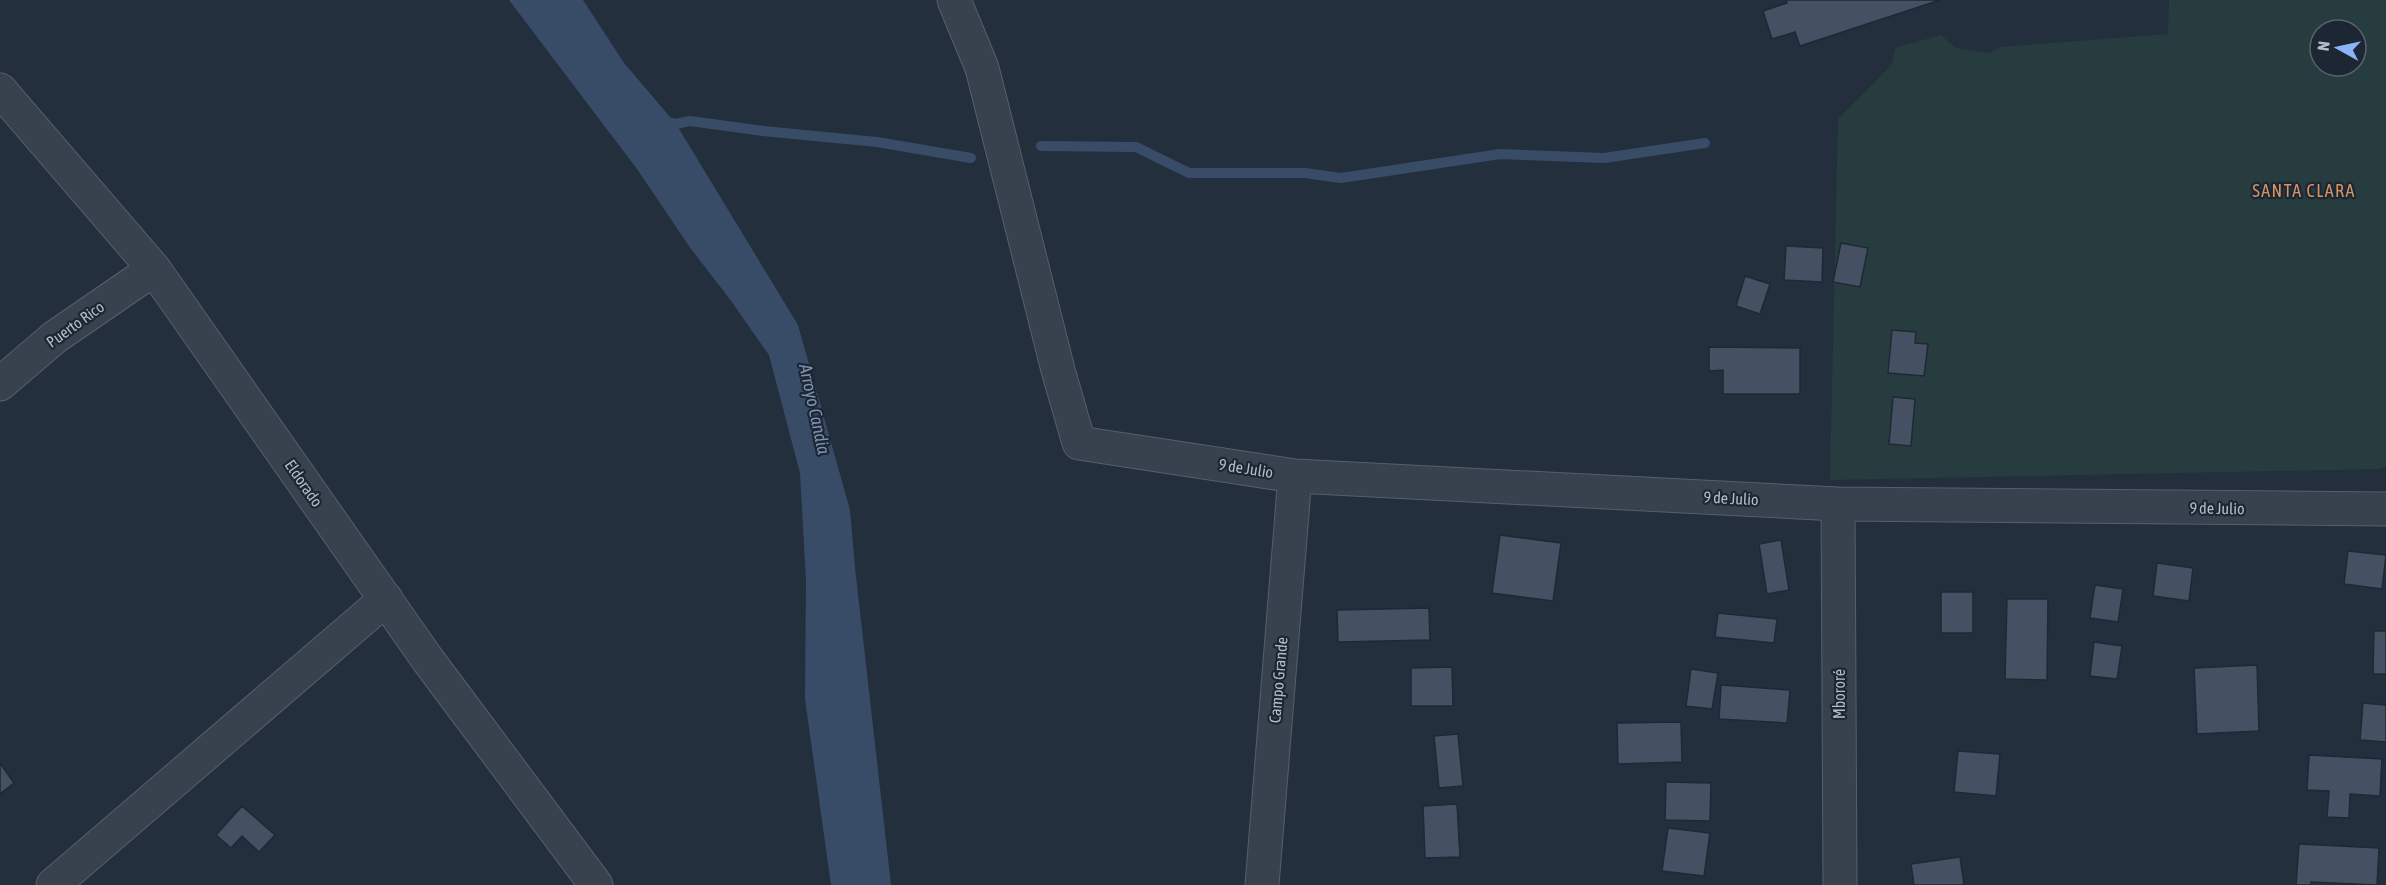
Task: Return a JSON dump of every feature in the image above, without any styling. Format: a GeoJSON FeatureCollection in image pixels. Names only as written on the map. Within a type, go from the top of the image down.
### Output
{"type":"FeatureCollection","features":[{"type":"Feature","properties":{"kind":"street","name":"9 de Julio"},"geometry":{"type":"LineString","coordinates":[[954,0],[982,68],[1058,370],[1079,443],[1295,476],[1838,504],[2386,509]]}},
{"type":"Feature","properties":{"kind":"street","name":"Eldorado"},"geometry":{"type":"LineString","coordinates":[[0,90],[154,269],[386,599],[596,885]]}},
{"type":"Feature","properties":{"kind":"street","name":"Puerto Rico"},"geometry":{"type":"LineString","coordinates":[[0,384],[55,337],[154,269]]}},
{"type":"Feature","properties":{"kind":"street","name":"Campo Grande"},"geometry":{"type":"LineString","coordinates":[[1262,885],[1295,476]]}},
{"type":"Feature","properties":{"kind":"street","name":"Mbororé"},"geometry":{"type":"LineString","coordinates":[[1838,504],[1839,885]]}},
{"type":"Feature","properties":{"kind":"street"},"geometry":{"type":"LineString","coordinates":[[53,885],[386,599]]}},
{"type":"Feature","properties":{"kind":"green space"},"geometry":{"type":"Polygon","coordinates":[[[2169,0],[2386,0],[2386,466],[2380,469],[1830,480],[1838,119],[1892,64],[1895,48],[1941,35],[1956,48],[1990,53],[2001,47],[2168,34],[2169,0]]]}},
{"type":"Feature","properties":{"kind":"water","name":"Arroyo Candia"},"geometry":{"type":"Polygon","coordinates":[[[509,0],[583,0],[624,63],[676,124],[798,325],[850,510],[891,885],[831,885],[805,699],[806,580],[800,473],[769,355],[691,249],[637,169],[509,0]]]}},
{"type":"Feature","properties":{"kind":"building"},"geometry":{"type":"Polygon","coordinates":[[[1786,0],[1940,0],[1800,46],[1795,32],[1772,39],[1763,11],[1787,3],[1786,0]]]}},
{"type":"Feature","properties":{"kind":"building"},"geometry":{"type":"Polygon","coordinates":[[[1841,243],[1868,248],[1860,287],[1833,282],[1841,243]]]}},
{"type":"Feature","properties":{"kind":"building"},"geometry":{"type":"Polygon","coordinates":[[[1786,246],[1823,248],[1822,282],[1784,280],[1786,246]]]}},
{"type":"Feature","properties":{"kind":"building"},"geometry":{"type":"Polygon","coordinates":[[[1745,276],[1770,284],[1760,314],[1736,306],[1745,276]]]}},
{"type":"Feature","properties":{"kind":"building"},"geometry":{"type":"Polygon","coordinates":[[[1892,330],[1916,332],[1915,343],[1928,344],[1924,376],[1888,373],[1892,330]]]}},
{"type":"Feature","properties":{"kind":"building"},"geometry":{"type":"Polygon","coordinates":[[[1709,347],[1800,348],[1800,394],[1723,394],[1723,370],[1709,371],[1709,347]]]}},
{"type":"Feature","properties":{"kind":"building"},"geometry":{"type":"Polygon","coordinates":[[[1893,397],[1915,399],[1911,446],[1889,444],[1893,397]]]}},
{"type":"Feature","properties":{"kind":"building"},"geometry":{"type":"Polygon","coordinates":[[[1500,535],[1561,543],[1553,601],[1492,593],[1500,535]]]}},
{"type":"Feature","properties":{"kind":"building"},"geometry":{"type":"Polygon","coordinates":[[[1781,540],[1789,590],[1767,594],[1759,544],[1781,540]]]}},
{"type":"Feature","properties":{"kind":"building"},"geometry":{"type":"Polygon","coordinates":[[[2348,551],[2386,555],[2382,589],[2344,584],[2348,551]]]}},
{"type":"Feature","properties":{"kind":"building"},"geometry":{"type":"Polygon","coordinates":[[[2157,563],[2193,568],[2189,601],[2153,596],[2157,563]]]}},
{"type":"Feature","properties":{"kind":"building"},"geometry":{"type":"Polygon","coordinates":[[[2095,585],[2123,589],[2118,622],[2090,618],[2095,585]]]}},
{"type":"Feature","properties":{"kind":"building"},"geometry":{"type":"Polygon","coordinates":[[[1941,592],[1973,592],[1973,633],[1941,633],[1941,592]]]}},
{"type":"Feature","properties":{"kind":"building"},"geometry":{"type":"Polygon","coordinates":[[[2007,599],[2048,599],[2047,680],[2005,679],[2007,599]]]}},
{"type":"Feature","properties":{"kind":"building"},"geometry":{"type":"Polygon","coordinates":[[[1429,608],[1430,640],[1338,642],[1337,610],[1429,608]]]}},
{"type":"Feature","properties":{"kind":"building"},"geometry":{"type":"Polygon","coordinates":[[[1718,613],[1777,619],[1774,643],[1715,637],[1718,613]]]}},
{"type":"Feature","properties":{"kind":"building"},"geometry":{"type":"Polygon","coordinates":[[[2374,631],[2386,631],[2386,674],[2373,674],[2374,631]]]}},
{"type":"Feature","properties":{"kind":"building"},"geometry":{"type":"Polygon","coordinates":[[[2094,642],[2122,646],[2117,679],[2090,676],[2094,642]]]}},
{"type":"Feature","properties":{"kind":"building"},"geometry":{"type":"Polygon","coordinates":[[[2257,665],[2259,731],[2197,734],[2194,668],[2257,665]]]}},
{"type":"Feature","properties":{"kind":"building"},"geometry":{"type":"Polygon","coordinates":[[[1452,667],[1453,706],[1411,706],[1411,668],[1452,667]]]}},
{"type":"Feature","properties":{"kind":"building"},"geometry":{"type":"Polygon","coordinates":[[[1691,669],[1718,673],[1712,709],[1686,706],[1691,669]]]}},
{"type":"Feature","properties":{"kind":"building"},"geometry":{"type":"Polygon","coordinates":[[[1721,685],[1790,690],[1787,723],[1719,719],[1721,685]]]}},
{"type":"Feature","properties":{"kind":"building"},"geometry":{"type":"Polygon","coordinates":[[[2363,703],[2386,705],[2386,742],[2360,740],[2363,703]]]}},
{"type":"Feature","properties":{"kind":"building"},"geometry":{"type":"Polygon","coordinates":[[[1681,722],[1682,762],[1618,764],[1617,723],[1681,722]]]}},
{"type":"Feature","properties":{"kind":"building"},"geometry":{"type":"Polygon","coordinates":[[[1458,734],[1463,786],[1439,788],[1434,736],[1458,734]]]}},
{"type":"Feature","properties":{"kind":"building"},"geometry":{"type":"Polygon","coordinates":[[[1958,751],[2000,754],[1996,796],[1954,792],[1958,751]]]}},
{"type":"Feature","properties":{"kind":"building"},"geometry":{"type":"Polygon","coordinates":[[[2309,755],[2382,759],[2380,796],[2350,794],[2349,818],[2327,817],[2329,791],[2307,790],[2309,755]]]}},
{"type":"Feature","properties":{"kind":"building"},"geometry":{"type":"Polygon","coordinates":[[[0,763],[14,783],[0,794],[0,763]]]}},
{"type":"Feature","properties":{"kind":"building"},"geometry":{"type":"Polygon","coordinates":[[[1666,782],[1711,783],[1710,821],[1665,820],[1666,782]]]}},
{"type":"Feature","properties":{"kind":"building"},"geometry":{"type":"Polygon","coordinates":[[[1457,804],[1460,857],[1425,858],[1423,806],[1457,804]]]}},
{"type":"Feature","properties":{"kind":"building"},"geometry":{"type":"Polygon","coordinates":[[[242,806],[275,835],[259,852],[242,836],[231,848],[216,835],[242,806]]]}},
{"type":"Feature","properties":{"kind":"building"},"geometry":{"type":"Polygon","coordinates":[[[1668,828],[1710,833],[1704,876],[1662,871],[1668,828]]]}},
{"type":"Feature","properties":{"kind":"building"},"geometry":{"type":"Polygon","coordinates":[[[2299,844],[2379,848],[2377,885],[2311,882],[2311,885],[2296,885],[2299,844]]]}},
{"type":"Feature","properties":{"kind":"building"},"geometry":{"type":"Polygon","coordinates":[[[1960,857],[1964,885],[1914,885],[1911,864],[1960,857]]]}},
{"type":"Feature","properties":{"kind":"waterway"},"geometry":{"type":"LineString","coordinates":[[662,121],[676,124],[690,121],[877,142],[971,158]]}},
{"type":"Feature","properties":{"kind":"waterway"},"geometry":{"type":"LineString","coordinates":[[1041,146],[1136,147],[1189,173],[1305,173],[1341,178],[1500,154],[1604,158],[1705,143]]}},
{"type":"Feature","properties":{"kind":"district","name":"SANTA CLARA"},"geometry":{"type":"Point","coordinates":[2304,190]}}]}
